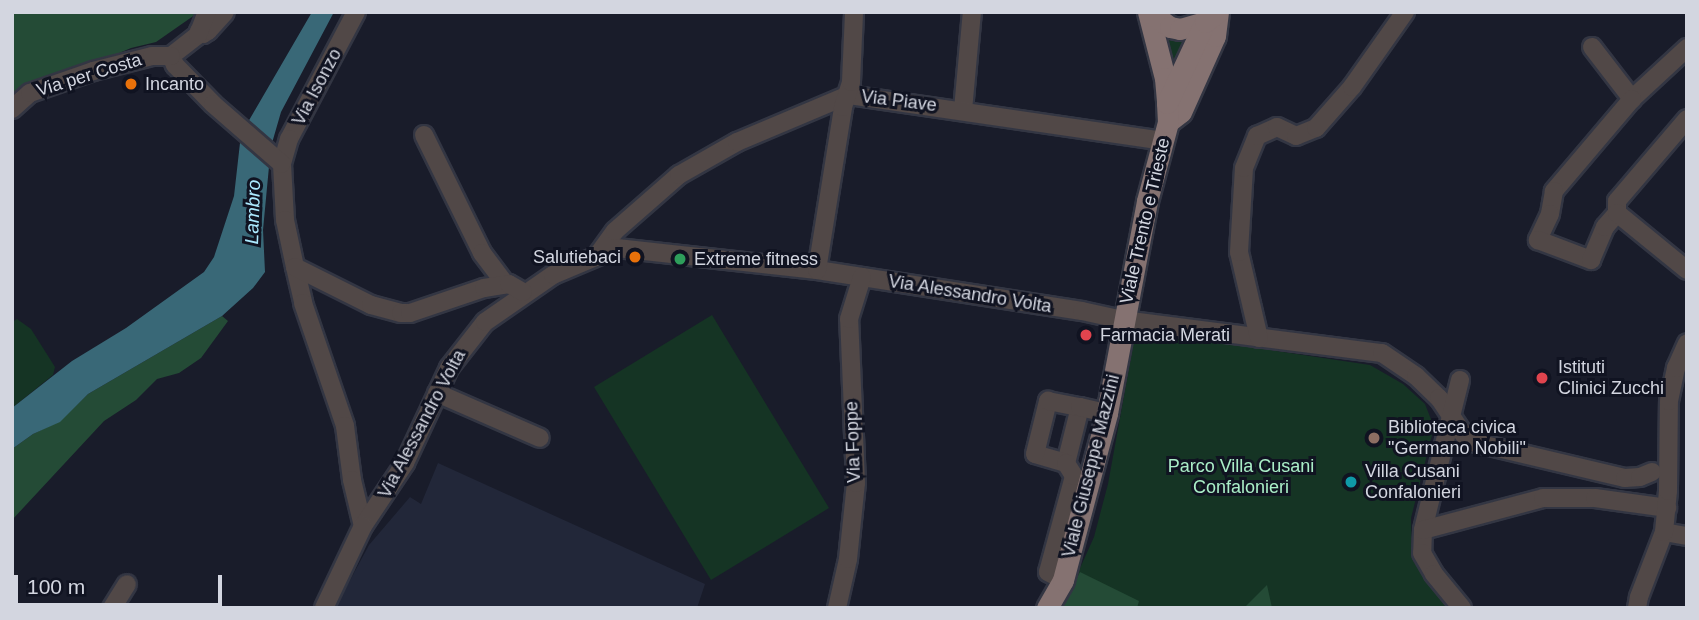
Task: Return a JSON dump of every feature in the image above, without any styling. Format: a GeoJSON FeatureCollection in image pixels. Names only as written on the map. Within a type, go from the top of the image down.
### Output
{"type":"FeatureCollection","features":[{"type":"Feature","properties":{"kind":"main road","name":"Viale Trento e Trieste"},"geometry":{"type":"LineString","coordinates":[[1149,12],[1170,27],[1180,29],[1213,16]]}},
{"type":"Feature","properties":{"kind":"main road","name":"Viale Trento e Trieste"},"geometry":{"type":"LineString","coordinates":[[1149,12],[1165,78],[1166,122]]}},
{"type":"Feature","properties":{"kind":"main road","name":"Viale Trento e Trieste"},"geometry":{"type":"LineString","coordinates":[[1123,320],[1166,122],[1213,16]]}},
{"type":"Feature","properties":{"kind":"main road","name":"Viale Giuseppe Mazzini"},"geometry":{"type":"LineString","coordinates":[[1046,608],[1063,580],[1107,413],[1123,320]]}},
{"type":"Feature","properties":{"kind":"street"},"geometry":{"type":"LineString","coordinates":[[208,12],[199,31],[171,56],[186,77],[277,160]]}},
{"type":"Feature","properties":{"kind":"street"},"geometry":{"type":"LineString","coordinates":[[199,31],[203,34],[208,32],[225,12]]}},
{"type":"Feature","properties":{"kind":"street","name":"Via Isonzo"},"geometry":{"type":"LineString","coordinates":[[277,160],[356,12]]}},
{"type":"Feature","properties":{"kind":"street"},"geometry":{"type":"LineString","coordinates":[[817,270],[843,107],[848,95],[853,57],[854,12]]}},
{"type":"Feature","properties":{"kind":"street"},"geometry":{"type":"LineString","coordinates":[[963,110],[972,12]]}},
{"type":"Feature","properties":{"kind":"street"},"geometry":{"type":"LineString","coordinates":[[1259,338],[1239,252],[1244,168],[1257,135],[1277,127],[1296,136],[1316,128],[1352,88],[1405,12]]}},
{"type":"Feature","properties":{"kind":"street"},"geometry":{"type":"LineString","coordinates":[[1592,47],[1632,99]]}},
{"type":"Feature","properties":{"kind":"street"},"geometry":{"type":"LineString","coordinates":[[1687,48],[1632,99],[1554,191],[1550,214],[1538,240],[1591,260],[1605,227],[1617,213],[1617,201],[1687,119]]}},
{"type":"Feature","properties":{"kind":"street","name":"Via per Costa"},"geometry":{"type":"LineString","coordinates":[[12,110],[30,93],[93,71],[152,56],[171,56]]}},
{"type":"Feature","properties":{"kind":"street","name":"Via Piave"},"geometry":{"type":"LineString","coordinates":[[599,253],[615,231],[679,175],[737,142],[848,95],[963,110],[1166,122]]}},
{"type":"Feature","properties":{"kind":"street"},"geometry":{"type":"LineString","coordinates":[[424,135],[482,253],[505,284]]}},
{"type":"Feature","properties":{"kind":"street","name":"Via Alessandro Volta"},"geometry":{"type":"LineString","coordinates":[[277,160],[285,220],[303,303],[345,426],[352,480],[363,526]]}},
{"type":"Feature","properties":{"kind":"street"},"geometry":{"type":"LineString","coordinates":[[1617,213],[1687,270]]}},
{"type":"Feature","properties":{"kind":"street","name":"Via Alessandro Volta"},"geometry":{"type":"LineString","coordinates":[[363,526],[405,463],[437,393],[464,345],[485,322],[523,292],[599,253],[617,248],[817,270],[1082,311],[1123,320],[1382,353],[1424,383],[1439,398],[1468,441],[1625,478],[1640,477],[1652,472]]}},
{"type":"Feature","properties":{"kind":"street"},"geometry":{"type":"LineString","coordinates":[[295,267],[371,305],[401,313],[410,313],[484,288],[505,284],[514,284],[523,292]]}},
{"type":"Feature","properties":{"kind":"street","name":"Via Foppe"},"geometry":{"type":"LineString","coordinates":[[837,608],[848,559],[856,483],[849,330],[862,277]]}},
{"type":"Feature","properties":{"kind":"street"},"geometry":{"type":"LineString","coordinates":[[1637,608],[1664,532],[1668,499],[1667,440],[1671,390],[1682,370],[1687,343]]}},
{"type":"Feature","properties":{"kind":"street"},"geometry":{"type":"LineString","coordinates":[[1460,380],[1423,530],[1422,553],[1434,574],[1462,608]]}},
{"type":"Feature","properties":{"kind":"street"},"geometry":{"type":"LineString","coordinates":[[437,393],[540,438]]}},
{"type":"Feature","properties":{"kind":"street"},"geometry":{"type":"LineString","coordinates":[[1070,470],[1035,454],[1048,401],[1107,413]]}},
{"type":"Feature","properties":{"kind":"street"},"geometry":{"type":"LineString","coordinates":[[1063,580],[1048,572],[1070,470],[1080,407]]}},
{"type":"Feature","properties":{"kind":"street"},"geometry":{"type":"LineString","coordinates":[[1667,440],[1652,472],[1668,499]]}},
{"type":"Feature","properties":{"kind":"street"},"geometry":{"type":"LineString","coordinates":[[1423,530],[1544,498],[1668,499]]}},
{"type":"Feature","properties":{"kind":"street"},"geometry":{"type":"LineString","coordinates":[[324,608],[363,526]]}},
{"type":"Feature","properties":{"kind":"street"},"geometry":{"type":"LineString","coordinates":[[1664,532],[1687,536]]}},
{"type":"Feature","properties":{"kind":"street"},"geometry":{"type":"LineString","coordinates":[[112,608],[127,583]]}},
{"type":"Feature","properties":{"kind":"shaded area"},"geometry":{"type":"Polygon","coordinates":[[[438,463],[705,584],[697,608],[335,608],[369,545],[410,497],[421,504],[438,463]]]}},
{"type":"Feature","properties":{"kind":"green space"},"geometry":{"type":"Polygon","coordinates":[[[12,12],[199,12],[156,42],[131,48],[25,93],[12,93],[12,12]]]}},
{"type":"Feature","properties":{"kind":"green space"},"geometry":{"type":"Polygon","coordinates":[[[1159,27],[1191,37],[1173,74],[1159,27]]]}},
{"type":"Feature","properties":{"kind":"green space"},"geometry":{"type":"Polygon","coordinates":[[[712,315],[829,508],[711,580],[594,387],[712,315]]]}},
{"type":"Feature","properties":{"kind":"green space"},"geometry":{"type":"Polygon","coordinates":[[[222,316],[228,321],[201,358],[179,373],[157,379],[136,400],[104,421],[12,520],[12,449],[33,434],[60,421],[88,394],[222,316]]]}},
{"type":"Feature","properties":{"kind":"green space"},"geometry":{"type":"Polygon","coordinates":[[[17,319],[31,329],[55,367],[53,375],[12,408],[12,322],[17,319]]]}},
{"type":"Feature","properties":{"kind":"green space","name":"Parco Villa Cusani Confalonieri"},"geometry":{"type":"Polygon","coordinates":[[[1136,330],[1370,365],[1403,384],[1425,404],[1434,427],[1411,518],[1412,559],[1426,581],[1451,608],[1062,608],[1094,537],[1108,484],[1136,330]]]}},
{"type":"Feature","properties":{"kind":"green space"},"geometry":{"type":"Polygon","coordinates":[[[1080,572],[1139,601],[1137,608],[1061,608],[1080,572]]]}},
{"type":"Feature","properties":{"kind":"green space"},"geometry":{"type":"Polygon","coordinates":[[[1267,585],[1272,608],[1244,608],[1267,585]]]}},
{"type":"Feature","properties":{"kind":"water"},"geometry":{"type":"Polygon","coordinates":[[[312,12],[334,12],[281,112],[270,150],[244,129],[312,12]]]}},
{"type":"Feature","properties":{"kind":"water","name":"Lambro"},"geometry":{"type":"Polygon","coordinates":[[[241,134],[270,156],[263,230],[265,272],[253,288],[222,316],[88,394],[60,422],[33,434],[12,449],[12,408],[72,361],[126,328],[204,272],[214,257],[234,196],[241,134]]]}},
{"type":"Feature","properties":{"kind":"place","name":"Incanto"},"geometry":{"type":"Point","coordinates":[131,84]}},
{"type":"Feature","properties":{"kind":"place","name":"Salutiebaci"},"geometry":{"type":"Point","coordinates":[635,257]}},
{"type":"Feature","properties":{"kind":"place","name":"Extreme fitness"},"geometry":{"type":"Point","coordinates":[680,259]}},
{"type":"Feature","properties":{"kind":"place","name":"Farmacia Merati"},"geometry":{"type":"Point","coordinates":[1086,335]}},
{"type":"Feature","properties":{"kind":"place","name":"Istituti Clinici Zucchi"},"geometry":{"type":"Point","coordinates":[1542,378]}},
{"type":"Feature","properties":{"kind":"place","name":"Biblioteca civica \"Germano Nobili\""},"geometry":{"type":"Point","coordinates":[1374,438]}},
{"type":"Feature","properties":{"kind":"place","name":"Villa Cusani Confalonieri"},"geometry":{"type":"Point","coordinates":[1351,482]}}]}
